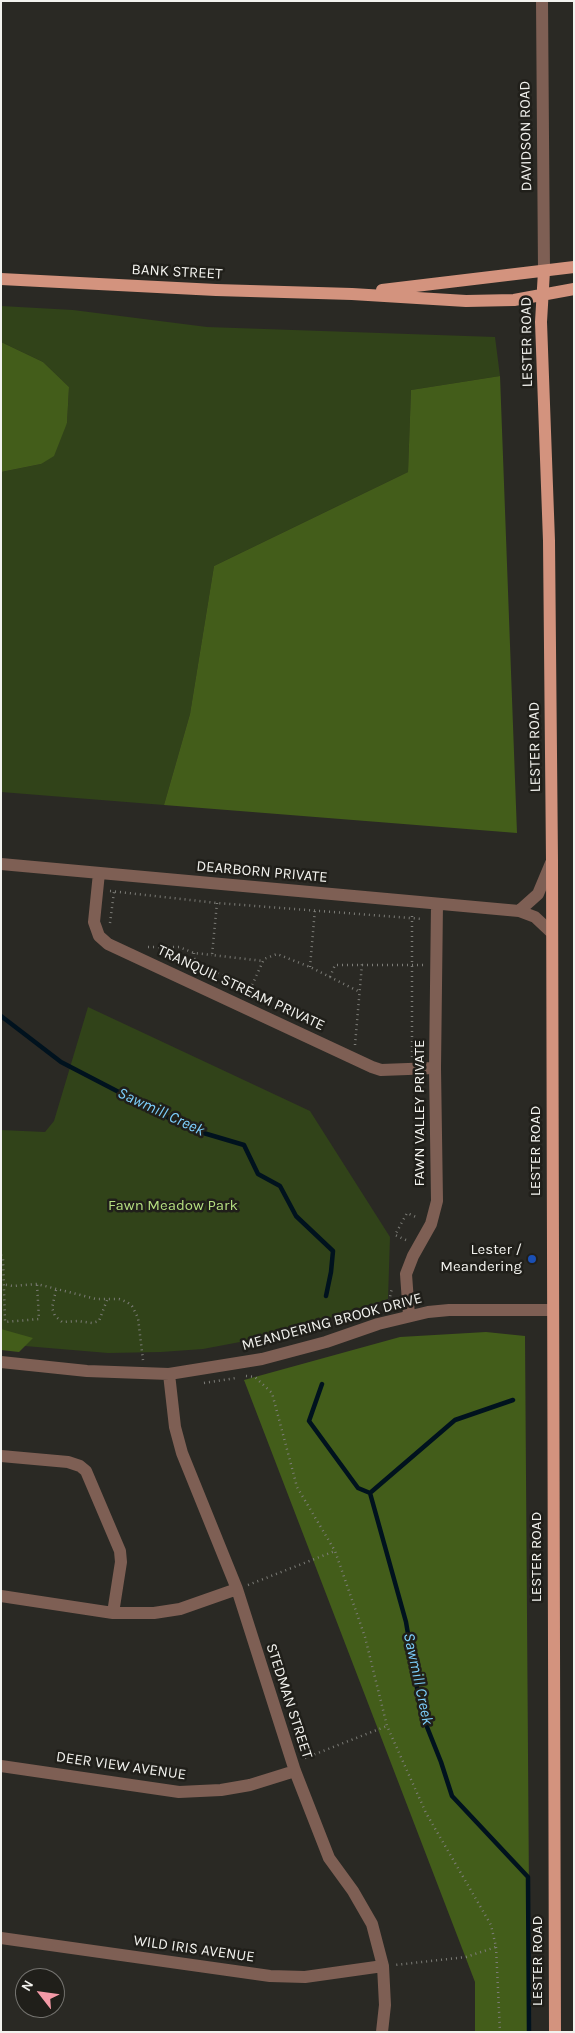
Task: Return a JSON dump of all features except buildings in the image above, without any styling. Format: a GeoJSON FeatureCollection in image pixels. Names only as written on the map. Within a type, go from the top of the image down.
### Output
{"type":"FeatureCollection","features":[{"type":"Feature","properties":{"kind":"main road","name":"BANK STREET"},"geometry":{"type":"LineString","coordinates":[[352,294],[574,267]]}},
{"type":"Feature","properties":{"kind":"main road","name":"LESTER ROAD"},"geometry":{"type":"LineString","coordinates":[[544,271],[542,295],[549,541],[552,860],[555,2032]]}},
{"type":"Feature","properties":{"kind":"main road","name":"BANK STREET"},"geometry":{"type":"LineString","coordinates":[[1,280],[352,294],[466,302],[514,300],[574,289]]}},
{"type":"Feature","properties":{"kind":"street","name":"DAVIDSON ROAD"},"geometry":{"type":"LineString","coordinates":[[542,1],[544,271]]}},
{"type":"Feature","properties":{"kind":"street"},"geometry":{"type":"LineString","coordinates":[[519,911],[538,894],[552,860]]}},
{"type":"Feature","properties":{"kind":"street","name":"DEARBORN PRIVATE"},"geometry":{"type":"LineString","coordinates":[[1,864],[519,911],[536,917],[552,933]]}},
{"type":"Feature","properties":{"kind":"street","name":"TRANQUIL STREAM PRIVATE"},"geometry":{"type":"LineString","coordinates":[[100,873],[94,922],[98,936],[108,944],[381,1070],[435,1068]]}},
{"type":"Feature","properties":{"kind":"street","name":"FAWN VALLEY PRIVATE"},"geometry":{"type":"LineString","coordinates":[[409,1316],[406,1274],[413,1256],[431,1224],[437,1201],[435,1068],[437,904]]}},
{"type":"Feature","properties":{"kind":"street","name":"MEANDERING BROOK DRIVE"},"geometry":{"type":"LineString","coordinates":[[1,1362],[146,1374],[169,1374],[262,1359],[326,1342],[378,1324],[409,1316],[449,1310],[552,1310]]}},
{"type":"Feature","properties":{"kind":"street","name":"STEDMAN STREET"},"geometry":{"type":"LineString","coordinates":[[169,1374],[173,1418],[182,1453],[237,1589],[293,1767],[329,1858],[353,1891],[372,1924],[384,1966],[385,2004],[382,2032]]}},
{"type":"Feature","properties":{"kind":"street"},"geometry":{"type":"LineString","coordinates":[[1,1456],[68,1462],[80,1466],[86,1471],[120,1551],[121,1562],[113,1612]]}},
{"type":"Feature","properties":{"kind":"street"},"geometry":{"type":"LineString","coordinates":[[1,1596],[113,1612],[154,1613],[180,1609],[237,1589]]}},
{"type":"Feature","properties":{"kind":"street","name":"DEER VIEW AVENUE"},"geometry":{"type":"LineString","coordinates":[[1,1766],[179,1792],[221,1790],[250,1785],[293,1767]]}},
{"type":"Feature","properties":{"kind":"street","name":"WILD IRIS AVENUE"},"geometry":{"type":"LineString","coordinates":[[1,1938],[270,1976],[305,1977],[384,1966]]}},
{"type":"Feature","properties":{"kind":"path"},"geometry":{"type":"LineString","coordinates":[[98,889],[217,903],[437,919]]}},
{"type":"Feature","properties":{"kind":"path"},"geometry":{"type":"LineString","coordinates":[[109,926],[114,892]]}},
{"type":"Feature","properties":{"kind":"path"},"geometry":{"type":"LineString","coordinates":[[310,967],[317,893]]}},
{"type":"Feature","properties":{"kind":"path"},"geometry":{"type":"LineString","coordinates":[[412,902],[412,1059],[416,1069]]}},
{"type":"Feature","properties":{"kind":"path"},"geometry":{"type":"LineString","coordinates":[[212,955],[217,903]]}},
{"type":"Feature","properties":{"kind":"path"},"geometry":{"type":"LineString","coordinates":[[141,948],[178,947],[194,953],[263,961],[277,954],[310,967],[360,992]]}},
{"type":"Feature","properties":{"kind":"path"},"geometry":{"type":"LineString","coordinates":[[194,953],[195,963],[251,987]]}},
{"type":"Feature","properties":{"kind":"path"},"geometry":{"type":"LineString","coordinates":[[243,1007],[263,961]]}},
{"type":"Feature","properties":{"kind":"path"},"geometry":{"type":"LineString","coordinates":[[354,1059],[362,964]]}},
{"type":"Feature","properties":{"kind":"path"},"geometry":{"type":"LineString","coordinates":[[330,977],[335,965],[436,965]]}},
{"type":"Feature","properties":{"kind":"path"},"geometry":{"type":"LineString","coordinates":[[403,1247],[406,1240],[395,1235],[407,1213],[418,1218],[420,1212]]}},
{"type":"Feature","properties":{"kind":"path"},"geometry":{"type":"LineString","coordinates":[[1,1255],[4,1258],[5,1322],[39,1319],[37,1284]]}},
{"type":"Feature","properties":{"kind":"path"},"geometry":{"type":"LineString","coordinates":[[3,1284],[13,1286],[37,1284],[96,1299],[119,1299],[127,1302],[132,1306],[138,1318],[146,1374]]}},
{"type":"Feature","properties":{"kind":"path"},"geometry":{"type":"LineString","coordinates":[[388,1306],[392,1295],[392,1286]]}},
{"type":"Feature","properties":{"kind":"path"},"geometry":{"type":"LineString","coordinates":[[56,1290],[52,1308],[55,1316],[62,1322],[78,1321],[92,1324],[99,1321],[107,1299]]}},
{"type":"Feature","properties":{"kind":"path"},"geometry":{"type":"LineString","coordinates":[[203,1383],[246,1376],[255,1377],[272,1393],[297,1487],[335,1552],[364,1637],[387,1726],[426,1812],[491,1925],[496,1947],[500,2032]]}},
{"type":"Feature","properties":{"kind":"path"},"geometry":{"type":"LineString","coordinates":[[237,1589],[335,1552]]}},
{"type":"Feature","properties":{"kind":"path"},"geometry":{"type":"LineString","coordinates":[[293,1767],[387,1726]]}},
{"type":"Feature","properties":{"kind":"path"},"geometry":{"type":"LineString","coordinates":[[384,1966],[466,1957],[496,1947]]}},
{"type":"Feature","properties":{"kind":"green space"},"geometry":{"type":"Polygon","coordinates":[[[1,306],[73,310],[207,327],[495,337],[500,376],[411,390],[408,472],[214,566],[190,714],[164,805],[1,792],[1,472],[41,464],[67,423],[69,387],[43,362],[1,342],[1,306]]]}},
{"type":"Feature","properties":{"kind":"green space"},"geometry":{"type":"Polygon","coordinates":[[[1,342],[43,362],[69,387],[67,423],[54,456],[41,464],[1,472],[1,342]]]}},
{"type":"Feature","properties":{"kind":"green space"},"geometry":{"type":"Polygon","coordinates":[[[500,376],[517,833],[164,805],[190,714],[214,566],[408,472],[411,390],[500,376]]]}},
{"type":"Feature","properties":{"kind":"green space","name":"Fawn Meadow Park"},"geometry":{"type":"Polygon","coordinates":[[[88,1007],[310,1111],[390,1237],[388,1299],[277,1335],[203,1349],[108,1353],[1,1344],[1,1130],[45,1132],[54,1121],[88,1007]]]}},
{"type":"Feature","properties":{"kind":"green space"},"geometry":{"type":"Polygon","coordinates":[[[1,1329],[33,1338],[19,1352],[1,1350],[1,1329]]]}},
{"type":"Feature","properties":{"kind":"green space"},"geometry":{"type":"Polygon","coordinates":[[[486,1332],[525,1336],[530,2032],[475,2032],[475,1982],[244,1380],[400,1337],[486,1332]]]}},
{"type":"Feature","properties":{"kind":"waterway","name":"Sawmill Creek"},"geometry":{"type":"LineString","coordinates":[[1,1016],[61,1062],[190,1129],[244,1145],[258,1174],[280,1186],[296,1216],[333,1251],[326,1296]]}},
{"type":"Feature","properties":{"kind":"waterway","name":"Sawmill Creek"},"geometry":{"type":"LineString","coordinates":[[322,1384],[309,1421],[358,1488],[370,1493],[406,1622],[421,1712],[452,1796],[528,1877],[529,2032]]}},
{"type":"Feature","properties":{"kind":"waterway"},"geometry":{"type":"LineString","coordinates":[[370,1493],[455,1420],[513,1400]]}},
{"type":"Feature","properties":{"kind":"place","name":"Lester / Meandering"},"geometry":{"type":"Point","coordinates":[532,1259]}}]}
